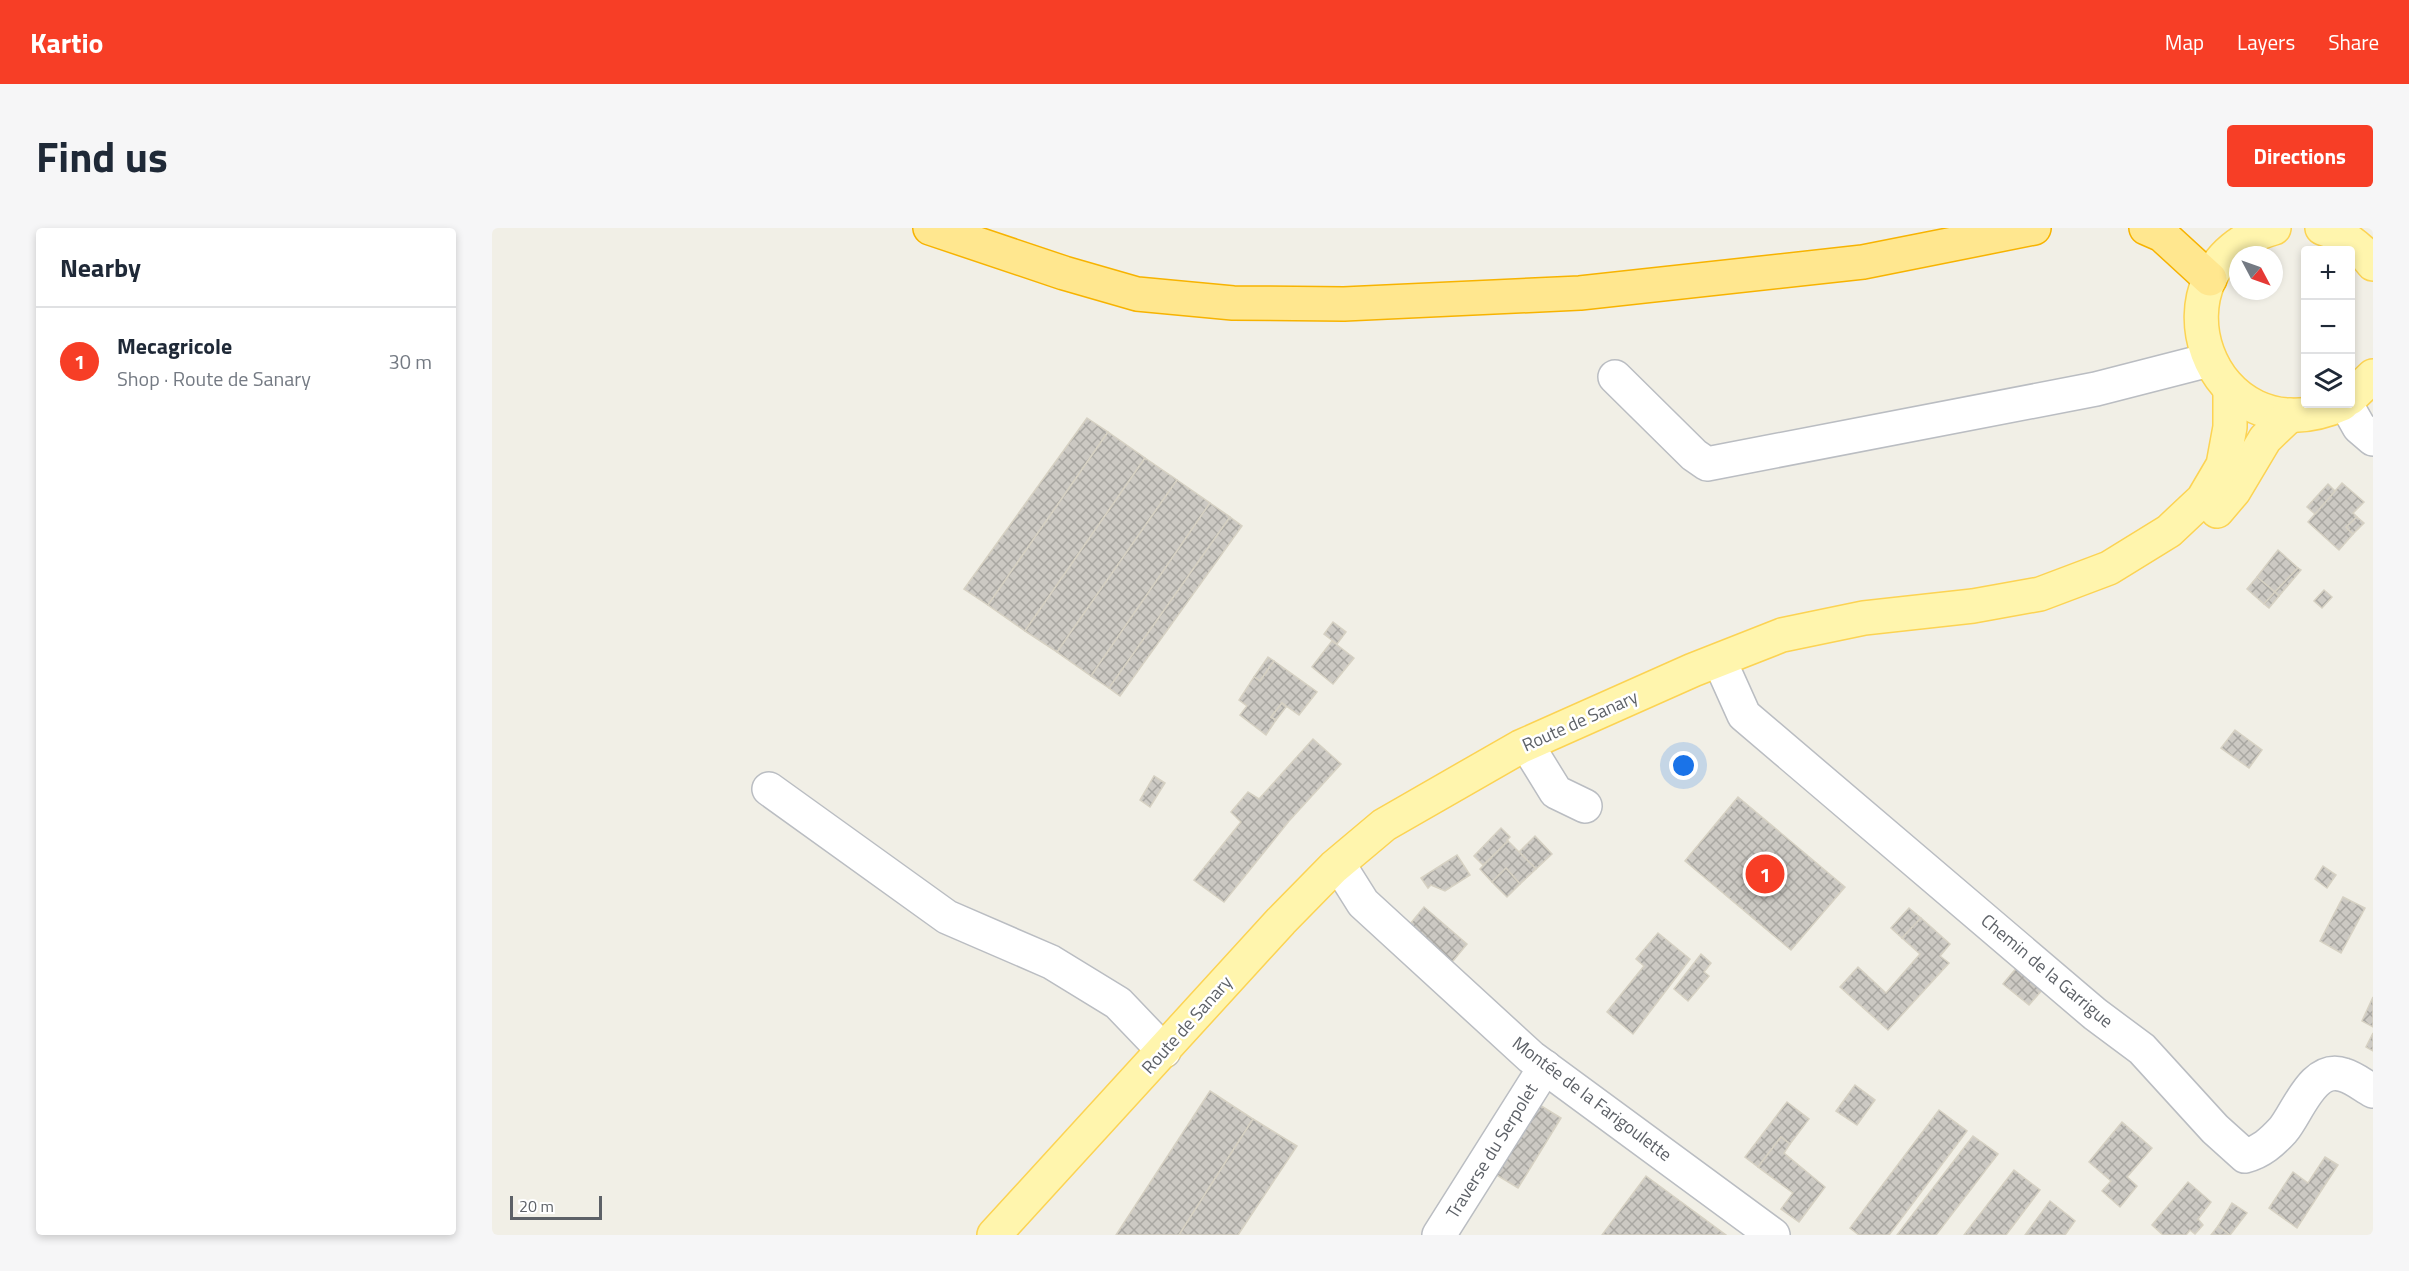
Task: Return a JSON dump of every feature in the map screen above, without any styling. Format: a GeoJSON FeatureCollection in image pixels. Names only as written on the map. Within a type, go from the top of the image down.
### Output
{"type":"FeatureCollection","features":[{"type":"Feature","properties":{"kind":"highway"},"geometry":{"type":"LineString","coordinates":[[930,228],[1064,273],[1137,294],[1233,303],[1344,304],[1580,293],[1851,264],[2034,228]]}},
{"type":"Feature","properties":{"kind":"highway"},"geometry":{"type":"LineString","coordinates":[[2146,228],[2162,235],[2210,279]]}},
{"type":"Feature","properties":{"kind":"main road"},"geometry":{"type":"LineString","coordinates":[[2274,228],[2256,233],[2229,252],[2210,279],[2203,299],[2200,319],[2209,360],[2230,389],[2248,402],[2268,411],[2290,415],[2310,415],[2332,408]]}},
{"type":"Feature","properties":{"kind":"main road"},"geometry":{"type":"LineString","coordinates":[[2322,228],[2364,247]]}},
{"type":"Feature","properties":{"kind":"main road","name":"Route de Sanary"},"geometry":{"type":"LineString","coordinates":[[994,1235],[1281,921],[1334,867],[1384,825],[1520,747],[1693,670],[1782,635],[1864,618],[1973,606],[2040,594],[2109,568],[2169,531],[2203,499],[2223,465],[2230,427],[2230,389]]}},
{"type":"Feature","properties":{"kind":"main road","name":"Route de Sanary"},"geometry":{"type":"LineString","coordinates":[[1016,1235],[1292,931],[1346,876],[1397,835],[1535,758],[1726,675],[1797,651],[1854,639],[1968,629],[2022,620],[2081,602],[2128,579],[2179,547],[2202,527],[2234,491],[2265,439],[2290,415]]}},
{"type":"Feature","properties":{"kind":"street"},"geometry":{"type":"LineString","coordinates":[[1615,377],[1707,464],[2096,389],[2209,360]]}},
{"type":"Feature","properties":{"kind":"street"},"geometry":{"type":"LineString","coordinates":[[2347,408],[2359,427],[2373,439]]}},
{"type":"Feature","properties":{"kind":"street","name":"Chemin de la Garrigue"},"geometry":{"type":"LineString","coordinates":[[1726,675],[1744,716],[2086,1006],[2142,1049],[2215,1129],[2245,1155],[2260,1152],[2283,1130],[2309,1089],[2326,1075],[2343,1074],[2373,1091]]}},
{"type":"Feature","properties":{"kind":"street"},"geometry":{"type":"LineString","coordinates":[[1535,758],[1556,792],[1585,806]]}},
{"type":"Feature","properties":{"kind":"street"},"geometry":{"type":"LineString","coordinates":[[770,789],[947,917],[1051,962],[1118,1004],[1164,1051]]}},
{"type":"Feature","properties":{"kind":"street","name":"Montée de la Farigoulette"},"geometry":{"type":"LineString","coordinates":[[1346,876],[1363,903],[1531,1057],[1773,1235]]}},
{"type":"Feature","properties":{"kind":"street","name":"Traverse du Serpolet"},"geometry":{"type":"LineString","coordinates":[[1438,1235],[1545,1067]]}},
{"type":"Feature","properties":{"kind":"building"},"geometry":{"type":"Polygon","coordinates":[[[1087,418],[1108,432],[988,605],[964,589],[1087,418]]]}},
{"type":"Feature","properties":{"kind":"building"},"geometry":{"type":"Polygon","coordinates":[[[1108,432],[1145,458],[1025,631],[988,605],[1108,432]]]}},
{"type":"Feature","properties":{"kind":"building"},"geometry":{"type":"Polygon","coordinates":[[[1145,458],[1177,480],[1057,652],[1025,631],[1145,458]]]}},
{"type":"Feature","properties":{"kind":"building"},"geometry":{"type":"Polygon","coordinates":[[[1177,480],[1210,503],[1091,676],[1057,652],[1177,480]]]}},
{"type":"Feature","properties":{"kind":"building"},"geometry":{"type":"Polygon","coordinates":[[[2342,483],[2364,502],[2353,513],[2357,517],[2346,527],[2353,534],[2339,550],[2308,522],[2342,483]]]}},
{"type":"Feature","properties":{"kind":"building"},"geometry":{"type":"Polygon","coordinates":[[[2328,484],[2335,491],[2315,514],[2307,507],[2328,484]]]}},
{"type":"Feature","properties":{"kind":"building"},"geometry":{"type":"Polygon","coordinates":[[[1210,503],[1230,517],[1109,688],[1091,676],[1210,503]]]}},
{"type":"Feature","properties":{"kind":"building"},"geometry":{"type":"Polygon","coordinates":[[[1230,517],[1242,526],[1120,696],[1109,688],[1230,517]]]}},
{"type":"Feature","properties":{"kind":"building"},"geometry":{"type":"Polygon","coordinates":[[[2357,517],[2364,523],[2353,534],[2346,527],[2357,517]]]}},
{"type":"Feature","properties":{"kind":"building"},"geometry":{"type":"Polygon","coordinates":[[[2278,550],[2298,568],[2275,592],[2257,577],[2278,550]]]}},
{"type":"Feature","properties":{"kind":"building"},"geometry":{"type":"Polygon","coordinates":[[[2298,568],[2301,570],[2279,596],[2275,592],[2298,568]]]}},
{"type":"Feature","properties":{"kind":"building"},"geometry":{"type":"Polygon","coordinates":[[[2257,577],[2275,592],[2264,604],[2247,589],[2257,577]]]}},
{"type":"Feature","properties":{"kind":"building"},"geometry":{"type":"Polygon","coordinates":[[[2324,590],[2332,597],[2322,608],[2314,601],[2324,590]]]}},
{"type":"Feature","properties":{"kind":"building"},"geometry":{"type":"Polygon","coordinates":[[[2275,592],[2279,596],[2269,608],[2264,604],[2275,592]]]}},
{"type":"Feature","properties":{"kind":"building"},"geometry":{"type":"Polygon","coordinates":[[[1333,622],[1346,632],[1337,644],[1324,634],[1333,622]]]}},
{"type":"Feature","properties":{"kind":"building"},"geometry":{"type":"Polygon","coordinates":[[[1332,641],[1354,658],[1333,684],[1312,667],[1332,641]]]}},
{"type":"Feature","properties":{"kind":"building"},"geometry":{"type":"Polygon","coordinates":[[[1268,657],[1274,661],[1260,681],[1254,677],[1268,657]]]}},
{"type":"Feature","properties":{"kind":"building"},"geometry":{"type":"Polygon","coordinates":[[[1274,661],[1317,692],[1299,715],[1282,703],[1271,717],[1276,720],[1266,735],[1240,715],[1247,706],[1239,700],[1254,677],[1260,681],[1274,661]]]}},
{"type":"Feature","properties":{"kind":"building"},"geometry":{"type":"Polygon","coordinates":[[[1282,703],[1286,707],[1276,720],[1271,717],[1282,703]]]}},
{"type":"Feature","properties":{"kind":"building"},"geometry":{"type":"Polygon","coordinates":[[[2235,730],[2262,750],[2249,768],[2221,748],[2235,730]]]}},
{"type":"Feature","properties":{"kind":"building"},"geometry":{"type":"Polygon","coordinates":[[[1313,739],[1341,764],[1289,821],[1224,902],[1194,880],[1241,822],[1231,812],[1248,792],[1259,799],[1313,739]]]}},
{"type":"Feature","properties":{"kind":"building"},"geometry":{"type":"Polygon","coordinates":[[[1154,776],[1165,783],[1150,807],[1140,800],[1154,776]]]}},
{"type":"Feature","properties":{"kind":"building"},"geometry":{"type":"Polygon","coordinates":[[[1738,797],[1845,887],[1791,950],[1685,861],[1738,797]]]}},
{"type":"Feature","properties":{"kind":"building"},"geometry":{"type":"Polygon","coordinates":[[[1501,828],[1510,837],[1483,865],[1474,856],[1501,828]]]}},
{"type":"Feature","properties":{"kind":"building"},"geometry":{"type":"Polygon","coordinates":[[[1535,836],[1552,854],[1536,869],[1519,852],[1535,836]]]}},
{"type":"Feature","properties":{"kind":"building"},"geometry":{"type":"Polygon","coordinates":[[[1508,841],[1536,869],[1520,884],[1506,868],[1492,882],[1480,869],[1508,841]]]}},
{"type":"Feature","properties":{"kind":"building"},"geometry":{"type":"Polygon","coordinates":[[[1457,855],[1470,875],[1445,891],[1431,885],[1428,888],[1421,878],[1457,855]]]}},
{"type":"Feature","properties":{"kind":"building"},"geometry":{"type":"Polygon","coordinates":[[[2323,866],[2336,875],[2327,888],[2315,879],[2323,866]]]}},
{"type":"Feature","properties":{"kind":"building"},"geometry":{"type":"Polygon","coordinates":[[[1506,868],[1520,884],[1507,897],[1492,882],[1506,868]]]}},
{"type":"Feature","properties":{"kind":"building"},"geometry":{"type":"Polygon","coordinates":[[[2343,897],[2365,908],[2341,953],[2320,941],[2343,897]]]}},
{"type":"Feature","properties":{"kind":"building"},"geometry":{"type":"Polygon","coordinates":[[[1424,907],[1467,944],[1448,967],[1406,929],[1424,907]]]}},
{"type":"Feature","properties":{"kind":"building"},"geometry":{"type":"Polygon","coordinates":[[[1909,908],[1921,918],[1902,938],[1891,928],[1909,908]]]}},
{"type":"Feature","properties":{"kind":"building"},"geometry":{"type":"Polygon","coordinates":[[[1921,918],[1950,944],[1940,956],[1949,963],[1888,1030],[1840,987],[1858,967],[1886,993],[1920,954],[1902,938],[1921,918]]]}},
{"type":"Feature","properties":{"kind":"building"},"geometry":{"type":"Polygon","coordinates":[[[1658,933],[1690,959],[1633,1034],[1607,1012],[1644,966],[1636,959],[1658,933]]]}},
{"type":"Feature","properties":{"kind":"building"},"geometry":{"type":"Polygon","coordinates":[[[1701,954],[1711,963],[1704,972],[1709,976],[1688,1001],[1674,989],[1701,954]]]}},
{"type":"Feature","properties":{"kind":"building"},"geometry":{"type":"Polygon","coordinates":[[[2023,960],[2049,982],[2029,1005],[2003,984],[2023,960]]]}},
{"type":"Feature","properties":{"kind":"building"},"geometry":{"type":"Polygon","coordinates":[[[2373,997],[2373,1027],[2362,1021],[2373,997]]]}},
{"type":"Feature","properties":{"kind":"building"},"geometry":{"type":"Polygon","coordinates":[[[2373,1033],[2373,1051],[2366,1047],[2373,1033]]]}},
{"type":"Feature","properties":{"kind":"building"},"geometry":{"type":"Polygon","coordinates":[[[1855,1085],[1875,1100],[1857,1125],[1836,1111],[1855,1085]]]}},
{"type":"Feature","properties":{"kind":"building"},"geometry":{"type":"Polygon","coordinates":[[[1210,1091],[1253,1119],[1179,1235],[1116,1235],[1210,1091]]]}},
{"type":"Feature","properties":{"kind":"building"},"geometry":{"type":"Polygon","coordinates":[[[1787,1102],[1809,1119],[1790,1144],[1781,1137],[1758,1167],[1745,1157],[1787,1102]]]}},
{"type":"Feature","properties":{"kind":"building"},"geometry":{"type":"Polygon","coordinates":[[[1538,1104],[1561,1118],[1518,1188],[1495,1174],[1538,1104]]]}},
{"type":"Feature","properties":{"kind":"building"},"geometry":{"type":"Polygon","coordinates":[[[1939,1110],[1967,1131],[1889,1235],[1859,1235],[1850,1228],[1939,1110]]]}},
{"type":"Feature","properties":{"kind":"building"},"geometry":{"type":"Polygon","coordinates":[[[1253,1119],[1297,1146],[1238,1235],[1179,1235],[1253,1119]]]}},
{"type":"Feature","properties":{"kind":"building"},"geometry":{"type":"Polygon","coordinates":[[[2122,1122],[2152,1148],[2127,1177],[2137,1186],[2120,1207],[2102,1191],[2111,1181],[2089,1162],[2122,1122]]]}},
{"type":"Feature","properties":{"kind":"building"},"geometry":{"type":"Polygon","coordinates":[[[1973,1136],[1998,1154],[1936,1235],[1897,1235],[1973,1136]]]}},
{"type":"Feature","properties":{"kind":"building"},"geometry":{"type":"Polygon","coordinates":[[[1781,1137],[1790,1144],[1784,1153],[1825,1187],[1799,1222],[1781,1209],[1793,1193],[1758,1167],[1781,1137]]]}},
{"type":"Feature","properties":{"kind":"building"},"geometry":{"type":"Polygon","coordinates":[[[2325,1157],[2338,1165],[2297,1228],[2269,1208],[2293,1172],[2308,1183],[2325,1157]]]}},
{"type":"Feature","properties":{"kind":"building"},"geometry":{"type":"Polygon","coordinates":[[[2014,1170],[2040,1190],[2006,1235],[1964,1235],[2014,1170]]]}},
{"type":"Feature","properties":{"kind":"building"},"geometry":{"type":"Polygon","coordinates":[[[1646,1176],[1726,1235],[1602,1235],[1646,1176]]]}},
{"type":"Feature","properties":{"kind":"building"},"geometry":{"type":"Polygon","coordinates":[[[2188,1182],[2211,1202],[2198,1219],[2203,1225],[2195,1234],[2190,1230],[2186,1235],[2163,1235],[2152,1225],[2188,1182]]]}},
{"type":"Feature","properties":{"kind":"building"},"geometry":{"type":"Polygon","coordinates":[[[2050,1201],[2075,1221],[2065,1235],[2025,1235],[2050,1201]]]}},
{"type":"Feature","properties":{"kind":"building"},"geometry":{"type":"Polygon","coordinates":[[[2232,1203],[2247,1213],[2230,1235],[2218,1226],[2232,1203]]]}},
{"type":"Feature","properties":{"kind":"building"},"geometry":{"type":"Polygon","coordinates":[[[2218,1226],[2230,1235],[2211,1235],[2218,1226]]]}},
{"type":"Feature","properties":{"kind":"place","name":"Mecagricole"},"geometry":{"type":"Point","coordinates":[1765,874]}}]}
